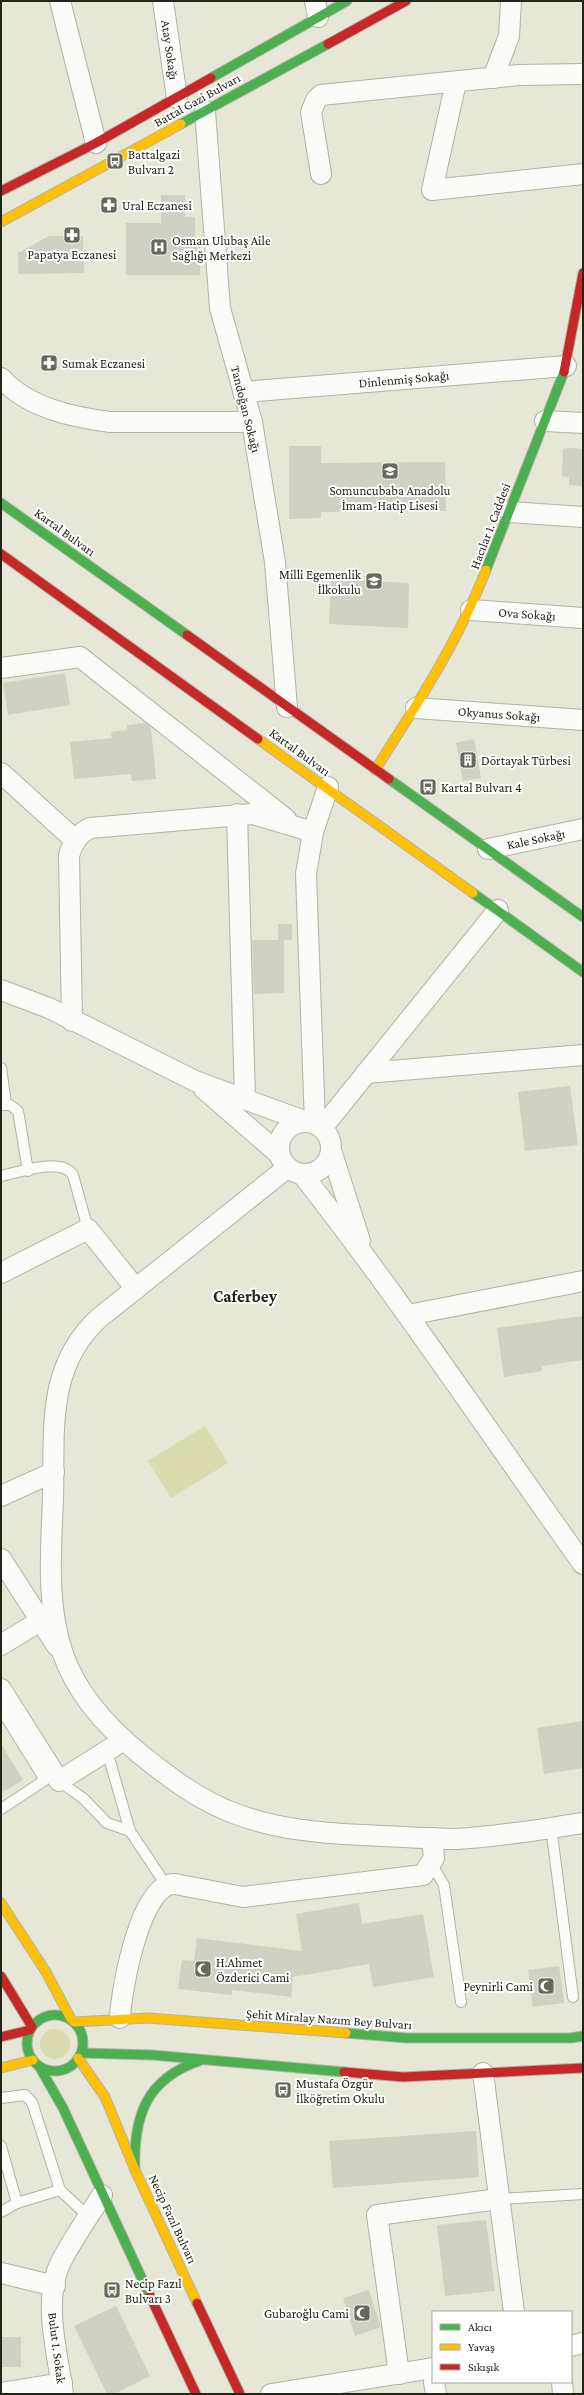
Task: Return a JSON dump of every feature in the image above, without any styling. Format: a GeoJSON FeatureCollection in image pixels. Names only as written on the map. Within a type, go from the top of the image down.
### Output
{"type":"FeatureCollection","features":[{"type":"Feature","properties":{"kind":"main road","name":"Battal Gazi Bulvarı"},"geometry":{"type":"LineString","coordinates":[[1,191],[96,143],[176,98],[317,9],[347,1]]}},
{"type":"Feature","properties":{"kind":"main road","name":"Battal Gazi Bulvarı"},"geometry":{"type":"LineString","coordinates":[[1,222],[406,1]]}},
{"type":"Feature","properties":{"kind":"main road","name":"Hacılar 1. Caddesi"},"geometry":{"type":"LineString","coordinates":[[376,770],[434,679],[471,610],[572,358],[583,273]]}},
{"type":"Feature","properties":{"kind":"main road","name":"Kartal Bulvarı"},"geometry":{"type":"LineString","coordinates":[[1,503],[583,917]]}},
{"type":"Feature","properties":{"kind":"main road","name":"Kartal Bulvarı"},"geometry":{"type":"LineString","coordinates":[[1,554],[328,787],[583,972]]}},
{"type":"Feature","properties":{"kind":"main road"},"geometry":{"type":"LineString","coordinates":[[1,1903],[46,1972],[72,2021],[82,2033],[83,2042],[80,2056],[65,2069],[52,2070],[36,2063],[1,2068]]}},
{"type":"Feature","properties":{"kind":"main road"},"geometry":{"type":"LineString","coordinates":[[1,1976],[31,2029],[27,2044],[36,2063],[63,2108],[196,2394]]}},
{"type":"Feature","properties":{"kind":"main road"},"geometry":{"type":"LineString","coordinates":[[1,2037],[31,2029],[45,2016],[58,2015],[72,2021]]}},
{"type":"Feature","properties":{"kind":"main road","name":"Şehit Miralay Nazım Bey Bulvarı"},"geometry":{"type":"LineString","coordinates":[[72,2021],[148,2018],[407,2038],[571,2038],[583,2036]]}},
{"type":"Feature","properties":{"kind":"main road"},"geometry":{"type":"LineString","coordinates":[[80,2056],[152,2055],[403,2077],[583,2068]]}},
{"type":"Feature","properties":{"kind":"main road","name":"Necip Fazıl Bulvarı"},"geometry":{"type":"LineString","coordinates":[[80,2056],[105,2096],[135,2170],[240,2394]]}},
{"type":"Feature","properties":{"kind":"main road"},"geometry":{"type":"LineString","coordinates":[[135,2170],[134,2154],[137,2123],[149,2093],[166,2075],[178,2068],[206,2060]]}},
{"type":"Feature","properties":{"kind":"street"},"geometry":{"type":"LineString","coordinates":[[60,1],[96,143]]}},
{"type":"Feature","properties":{"kind":"street","name":"Atay Sokağı"},"geometry":{"type":"LineString","coordinates":[[163,1],[176,98]]}},
{"type":"Feature","properties":{"kind":"street"},"geometry":{"type":"LineString","coordinates":[[493,78],[509,36],[511,1]]}},
{"type":"Feature","properties":{"kind":"street"},"geometry":{"type":"LineString","coordinates":[[321,174],[311,112],[316,100],[321,95],[493,78],[583,74]]}},
{"type":"Feature","properties":{"kind":"street"},"geometry":{"type":"LineString","coordinates":[[456,82],[432,190],[583,174]]}},
{"type":"Feature","properties":{"kind":"street","name":"Tandoğan Sokağı"},"geometry":{"type":"LineString","coordinates":[[205,111],[220,308],[252,422],[275,562],[287,707]]}},
{"type":"Feature","properties":{"kind":"street","name":"Dinlenmiş Sokağı"},"geometry":{"type":"LineString","coordinates":[[243,392],[572,358]]}},
{"type":"Feature","properties":{"kind":"street"},"geometry":{"type":"LineString","coordinates":[[1,378],[16,392],[34,402],[54,410],[91,420],[110,422],[252,422]]}},
{"type":"Feature","properties":{"kind":"street"},"geometry":{"type":"LineString","coordinates":[[546,421],[583,422]]}},
{"type":"Feature","properties":{"kind":"street"},"geometry":{"type":"LineString","coordinates":[[510,512],[583,517]]}},
{"type":"Feature","properties":{"kind":"street","name":"Ova Sokağı"},"geometry":{"type":"LineString","coordinates":[[471,610],[583,618]]}},
{"type":"Feature","properties":{"kind":"street"},"geometry":{"type":"LineString","coordinates":[[1,668],[80,657],[293,825]]}},
{"type":"Feature","properties":{"kind":"street","name":"Okyanus Sokağı"},"geometry":{"type":"LineString","coordinates":[[416,708],[583,720]]}},
{"type":"Feature","properties":{"kind":"street"},"geometry":{"type":"LineString","coordinates":[[1,773],[75,840]]}},
{"type":"Feature","properties":{"kind":"street"},"geometry":{"type":"LineString","coordinates":[[314,1124],[306,893],[308,856],[312,832],[328,787]]}},
{"type":"Feature","properties":{"kind":"street"},"geometry":{"type":"LineString","coordinates":[[72,1021],[70,852],[75,840],[90,828],[237,814],[253,814],[312,832]]}},
{"type":"Feature","properties":{"kind":"street"},"geometry":{"type":"LineString","coordinates":[[237,814],[245,1099]]}},
{"type":"Feature","properties":{"kind":"street"},"geometry":{"type":"LineString","coordinates":[[583,821],[583,829]]}},
{"type":"Feature","properties":{"kind":"street","name":"Kale Sokağı"},"geometry":{"type":"LineString","coordinates":[[488,849],[583,829]]}},
{"type":"Feature","properties":{"kind":"street"},"geometry":{"type":"LineString","coordinates":[[314,1124],[366,1073],[498,910]]}},
{"type":"Feature","properties":{"kind":"street"},"geometry":{"type":"LineString","coordinates":[[1,990],[43,1006],[195,1081],[314,1124],[329,1138],[331,1150],[365,1254]]}},
{"type":"Feature","properties":{"kind":"street"},"geometry":{"type":"LineString","coordinates":[[366,1073],[583,1055]]}},
{"type":"Feature","properties":{"kind":"street"},"geometry":{"type":"LineString","coordinates":[[195,1081],[289,1165],[365,1254],[509,1461],[583,1564]]}},
{"type":"Feature","properties":{"kind":"street"},"geometry":{"type":"LineString","coordinates":[[314,1124],[298,1122],[284,1130],[278,1146],[289,1165],[318,1171],[329,1158],[331,1150]]}},
{"type":"Feature","properties":{"kind":"street"},"geometry":{"type":"LineString","coordinates":[[62,1652],[52,1591],[50,1563],[57,1398],[67,1360],[89,1327],[289,1165]]}},
{"type":"Feature","properties":{"kind":"street"},"geometry":{"type":"LineString","coordinates":[[1,1273],[88,1228],[136,1289]]}},
{"type":"Feature","properties":{"kind":"street"},"geometry":{"type":"LineString","coordinates":[[408,1315],[583,1282]]}},
{"type":"Feature","properties":{"kind":"street"},"geometry":{"type":"LineString","coordinates":[[1,1496],[54,1472]]}},
{"type":"Feature","properties":{"kind":"street"},"geometry":{"type":"LineString","coordinates":[[1,1559],[13,1574],[40,1621],[62,1652],[73,1677],[86,1698],[124,1740],[186,1789],[209,1802],[256,1821],[300,1830],[432,1838],[457,1839],[583,1823]]}},
{"type":"Feature","properties":{"kind":"street"},"geometry":{"type":"LineString","coordinates":[[1,1645],[40,1621]]}},
{"type":"Feature","properties":{"kind":"street"},"geometry":{"type":"LineString","coordinates":[[1,1689],[59,1781],[124,1740]]}},
{"type":"Feature","properties":{"kind":"street"},"geometry":{"type":"LineString","coordinates":[[120,2018],[121,1995],[131,1951],[147,1911],[158,1893],[166,1885],[174,1884],[243,1897],[423,1875],[432,1865],[435,1851],[432,1838]]}},
{"type":"Feature","properties":{"kind":"street"},"geometry":{"type":"LineString","coordinates":[[482,2073],[514,2311]]}},
{"type":"Feature","properties":{"kind":"street","name":"Bulut 1. Sokak"},"geometry":{"type":"LineString","coordinates":[[62,2388],[52,2310],[54,2286],[59,2266],[102,2194]]}},
{"type":"Feature","properties":{"kind":"street"},"geometry":{"type":"LineString","coordinates":[[398,2374],[378,2215],[499,2199]]}},
{"type":"Feature","properties":{"kind":"street"},"geometry":{"type":"LineString","coordinates":[[1,2273],[54,2286]]}},
{"type":"Feature","properties":{"kind":"street"},"geometry":{"type":"LineString","coordinates":[[572,2346],[583,2344]]}},
{"type":"Feature","properties":{"kind":"street"},"geometry":{"type":"LineString","coordinates":[[271,2394],[398,2374],[432,2373]]}},
{"type":"Feature","properties":{"kind":"street"},"geometry":{"type":"LineString","coordinates":[[434,2383],[436,2394]]}},
{"type":"Feature","properties":{"kind":"street"},"geometry":{"type":"LineString","coordinates":[[562,2383],[563,2394]]}},
{"type":"Feature","properties":{"kind":"street"},"geometry":{"type":"LineString","coordinates":[[1,2393],[62,2388]]}},
{"type":"Feature","properties":{"kind":"lane"},"geometry":{"type":"LineString","coordinates":[[1,1068],[3,1105],[14,1107],[18,1111],[28,1171]]}},
{"type":"Feature","properties":{"kind":"lane"},"geometry":{"type":"LineString","coordinates":[[1,1176],[56,1165],[68,1169],[73,1175],[88,1228]]}},
{"type":"Feature","properties":{"kind":"lane"},"geometry":{"type":"LineString","coordinates":[[1,1710],[45,1780],[1,1809]]}},
{"type":"Feature","properties":{"kind":"lane"},"geometry":{"type":"LineString","coordinates":[[107,1751],[130,1831],[166,1885]]}},
{"type":"Feature","properties":{"kind":"lane"},"geometry":{"type":"LineString","coordinates":[[59,1781],[84,1799],[107,1823],[130,1831]]}},
{"type":"Feature","properties":{"kind":"lane"},"geometry":{"type":"LineString","coordinates":[[551,1827],[573,1997]]}},
{"type":"Feature","properties":{"kind":"lane"},"geometry":{"type":"LineString","coordinates":[[432,1865],[444,1885],[461,2002]]}},
{"type":"Feature","properties":{"kind":"lane"},"geometry":{"type":"LineString","coordinates":[[1,2098],[25,2094],[32,2102],[60,2190],[89,2217]]}},
{"type":"Feature","properties":{"kind":"lane"},"geometry":{"type":"LineString","coordinates":[[1,2146],[17,2204]]}},
{"type":"Feature","properties":{"kind":"lane"},"geometry":{"type":"LineString","coordinates":[[1,2212],[17,2204],[60,2190]]}},
{"type":"Feature","properties":{"kind":"lane"},"geometry":{"type":"LineString","coordinates":[[499,2199],[583,2194]]}},
{"type":"Feature","properties":{"kind":"green space"},"geometry":{"type":"Polygon","coordinates":[[[205,1426],[228,1463],[171,1498],[148,1461],[205,1426]]]}},
{"type":"Feature","properties":{"kind":"green space"},"geometry":{"type":"Polygon","coordinates":[[[55,2029],[66,2033],[70,2044],[66,2055],[55,2059],[44,2055],[40,2044],[44,2033],[55,2029]]]}},
{"type":"Feature","properties":{"kind":"building"},"geometry":{"type":"Polygon","coordinates":[[[161,195],[185,195],[185,217],[195,217],[195,243],[200,243],[200,275],[126,275],[126,223],[161,223],[161,195]]]}},
{"type":"Feature","properties":{"kind":"building"},"geometry":{"type":"Polygon","coordinates":[[[49,236],[83,236],[84,273],[18,274],[18,253],[49,236]]]}},
{"type":"Feature","properties":{"kind":"building"},"geometry":{"type":"Polygon","coordinates":[[[289,446],[321,446],[321,463],[445,462],[446,511],[321,512],[321,518],[289,519],[289,446]]]}},
{"type":"Feature","properties":{"kind":"building"},"geometry":{"type":"Polygon","coordinates":[[[563,449],[583,449],[583,486],[569,485],[569,477],[562,476],[563,449]]]}},
{"type":"Feature","properties":{"kind":"building"},"geometry":{"type":"Polygon","coordinates":[[[331,579],[409,583],[408,628],[329,624],[331,579]]]}},
{"type":"Feature","properties":{"kind":"building"},"geometry":{"type":"Polygon","coordinates":[[[65,673],[70,705],[8,715],[3,683],[65,673]]]}},
{"type":"Feature","properties":{"kind":"building"},"geometry":{"type":"Polygon","coordinates":[[[146,723],[151,728],[156,779],[132,781],[131,774],[74,779],[70,742],[112,738],[111,732],[127,730],[127,725],[146,723]]]}},
{"type":"Feature","properties":{"kind":"building","name":"Dörtayak Türbesi"},"geometry":{"type":"Polygon","coordinates":[[[474,739],[481,778],[463,781],[456,743],[474,739]]]}},
{"type":"Feature","properties":{"kind":"building"},"geometry":{"type":"Polygon","coordinates":[[[278,924],[292,924],[292,940],[284,940],[284,993],[254,994],[252,940],[278,940],[278,924]]]}},
{"type":"Feature","properties":{"kind":"building"},"geometry":{"type":"Polygon","coordinates":[[[570,1086],[578,1145],[525,1151],[518,1092],[570,1086]]]}},
{"type":"Feature","properties":{"kind":"building"},"geometry":{"type":"Polygon","coordinates":[[[583,1316],[583,1360],[542,1366],[542,1371],[504,1377],[497,1328],[583,1316]]]}},
{"type":"Feature","properties":{"kind":"building"},"geometry":{"type":"Polygon","coordinates":[[[582,1721],[583,1768],[544,1774],[537,1728],[582,1721]]]}},
{"type":"Feature","properties":{"kind":"building"},"geometry":{"type":"Polygon","coordinates":[[[1,1744],[23,1780],[1,1793],[1,1744]]]}},
{"type":"Feature","properties":{"kind":"building"},"geometry":{"type":"Polygon","coordinates":[[[359,1903],[362,1924],[423,1914],[434,1977],[373,1987],[369,1964],[293,1977],[291,1997],[232,1990],[232,1995],[178,1989],[182,1960],[194,1961],[197,1938],[302,1951],[296,1914],[359,1903]]]}},
{"type":"Feature","properties":{"kind":"building","name":"Peynirli Cami"},"geometry":{"type":"Polygon","coordinates":[[[559,1966],[564,2003],[533,2007],[528,1970],[559,1966]]]}},
{"type":"Feature","properties":{"kind":"building"},"geometry":{"type":"Polygon","coordinates":[[[476,2131],[479,2177],[333,2188],[329,2141],[476,2131]]]}},
{"type":"Feature","properties":{"kind":"building"},"geometry":{"type":"Polygon","coordinates":[[[486,2220],[495,2291],[445,2296],[437,2225],[486,2220]]]}},
{"type":"Feature","properties":{"kind":"building","name":"Gubaroğlu Cami"},"geometry":{"type":"Polygon","coordinates":[[[369,2290],[381,2327],[355,2336],[343,2298],[369,2290]]]}},
{"type":"Feature","properties":{"kind":"building"},"geometry":{"type":"Polygon","coordinates":[[[116,2306],[150,2376],[114,2394],[107,2394],[74,2326],[116,2306]]]}},
{"type":"Feature","properties":{"kind":"building"},"geometry":{"type":"Polygon","coordinates":[[[1,2337],[21,2337],[21,2367],[1,2367],[1,2337]]]}},
{"type":"Feature","properties":{"kind":"traffic: fast"},"geometry":{"type":"LineString","coordinates":[[211,78],[347,1]]}},
{"type":"Feature","properties":{"kind":"traffic: fast"},"geometry":{"type":"LineString","coordinates":[[181,124],[328,44]]}},
{"type":"Feature","properties":{"kind":"traffic: fast"},"geometry":{"type":"LineString","coordinates":[[486,570],[564,372]]}},
{"type":"Feature","properties":{"kind":"traffic: fast"},"geometry":{"type":"LineString","coordinates":[[1,503],[187,635]]}},
{"type":"Feature","properties":{"kind":"traffic: fast"},"geometry":{"type":"LineString","coordinates":[[389,779],[583,917]]}},
{"type":"Feature","properties":{"kind":"traffic: fast"},"geometry":{"type":"LineString","coordinates":[[473,893],[583,972]]}},
{"type":"Feature","properties":{"kind":"traffic: fast"},"geometry":{"type":"LineString","coordinates":[[55,2015],[66,2017],[75,2023],[81,2032],[83,2043],[81,2054],[75,2063],[66,2069],[55,2071],[44,2069],[35,2063],[29,2054],[27,2043],[29,2032],[35,2023],[44,2017],[55,2015]]}},
{"type":"Feature","properties":{"kind":"traffic: fast"},"geometry":{"type":"LineString","coordinates":[[346,2033],[407,2038],[571,2038],[583,2036]]}},
{"type":"Feature","properties":{"kind":"traffic: fast"},"geometry":{"type":"LineString","coordinates":[[81,2053],[152,2055],[344,2072]]}},
{"type":"Feature","properties":{"kind":"traffic: fast"},"geometry":{"type":"LineString","coordinates":[[135,2170],[137,2133],[140,2117],[146,2102],[155,2089],[166,2078],[199,2061]]}},
{"type":"Feature","properties":{"kind":"traffic: fast"},"geometry":{"type":"LineString","coordinates":[[39,2066],[63,2108],[150,2296]]}},
{"type":"Feature","properties":{"kind":"traffic: slow"},"geometry":{"type":"LineString","coordinates":[[1,222],[181,124]]}},
{"type":"Feature","properties":{"kind":"traffic: slow"},"geometry":{"type":"LineString","coordinates":[[375,770],[450,648],[475,597],[486,570]]}},
{"type":"Feature","properties":{"kind":"traffic: slow"},"geometry":{"type":"LineString","coordinates":[[258,739],[473,893]]}},
{"type":"Feature","properties":{"kind":"traffic: slow"},"geometry":{"type":"LineString","coordinates":[[1,1903],[46,1972],[71,2019]]}},
{"type":"Feature","properties":{"kind":"traffic: slow"},"geometry":{"type":"LineString","coordinates":[[74,2022],[148,2018],[346,2033]]}},
{"type":"Feature","properties":{"kind":"traffic: slow"},"geometry":{"type":"LineString","coordinates":[[78,2058],[105,2097],[135,2170],[197,2303]]}},
{"type":"Feature","properties":{"kind":"traffic: slow"},"geometry":{"type":"LineString","coordinates":[[1,2068],[33,2060]]}},
{"type":"Feature","properties":{"kind":"traffic: jam"},"geometry":{"type":"LineString","coordinates":[[328,44],[406,1]]}},
{"type":"Feature","properties":{"kind":"traffic: jam"},"geometry":{"type":"LineString","coordinates":[[1,191],[96,143],[211,78]]}},
{"type":"Feature","properties":{"kind":"traffic: jam"},"geometry":{"type":"LineString","coordinates":[[564,372],[583,273]]}},
{"type":"Feature","properties":{"kind":"traffic: jam"},"geometry":{"type":"LineString","coordinates":[[1,554],[258,739]]}},
{"type":"Feature","properties":{"kind":"traffic: jam"},"geometry":{"type":"LineString","coordinates":[[187,635],[389,779]]}},
{"type":"Feature","properties":{"kind":"traffic: jam"},"geometry":{"type":"LineString","coordinates":[[1,1976],[32,2027]]}},
{"type":"Feature","properties":{"kind":"traffic: jam"},"geometry":{"type":"LineString","coordinates":[[1,2037],[30,2030]]}},
{"type":"Feature","properties":{"kind":"traffic: jam"},"geometry":{"type":"LineString","coordinates":[[344,2072],[403,2077],[583,2068]]}},
{"type":"Feature","properties":{"kind":"traffic: jam"},"geometry":{"type":"LineString","coordinates":[[150,2296],[196,2394]]}},
{"type":"Feature","properties":{"kind":"traffic: jam"},"geometry":{"type":"LineString","coordinates":[[197,2303],[240,2394]]}},
{"type":"Feature","properties":{"kind":"place","name":"Battalgazi Bulvarı 2"},"geometry":{"type":"Point","coordinates":[115,161]}},
{"type":"Feature","properties":{"kind":"place","name":"Ural Eczanesi"},"geometry":{"type":"Point","coordinates":[109,205]}},
{"type":"Feature","properties":{"kind":"place","name":"Papatya Eczanesi"},"geometry":{"type":"Point","coordinates":[72,235]}},
{"type":"Feature","properties":{"kind":"place","name":"Osman Ulubaş Aile Sağlığı Merkezi"},"geometry":{"type":"Point","coordinates":[159,247]}},
{"type":"Feature","properties":{"kind":"place","name":"Sumak Eczanesi"},"geometry":{"type":"Point","coordinates":[49,363]}},
{"type":"Feature","properties":{"kind":"place","name":"Somuncubaba Anadolu İmam-Hatip Lisesi"},"geometry":{"type":"Point","coordinates":[390,471]}},
{"type":"Feature","properties":{"kind":"place","name":"Milli Egemenlik İlkokulu"},"geometry":{"type":"Point","coordinates":[374,581]}},
{"type":"Feature","properties":{"kind":"place","name":"Dörtayak Türbesi"},"geometry":{"type":"Point","coordinates":[468,760]}},
{"type":"Feature","properties":{"kind":"place","name":"Kartal Bulvarı 4"},"geometry":{"type":"Point","coordinates":[428,787]}},
{"type":"Feature","properties":{"kind":"place","name":"H.Ahmet Özderici Cami"},"geometry":{"type":"Point","coordinates":[203,1969]}},
{"type":"Feature","properties":{"kind":"place","name":"Peynirli Cami"},"geometry":{"type":"Point","coordinates":[546,1986]}},
{"type":"Feature","properties":{"kind":"place","name":"Mustafa Özgür İlköğretim Okulu"},"geometry":{"type":"Point","coordinates":[283,2090]}},
{"type":"Feature","properties":{"kind":"place","name":"Necip Fazıl Bulvarı 3"},"geometry":{"type":"Point","coordinates":[112,2290]}},
{"type":"Feature","properties":{"kind":"place","name":"Gubaroğlu Cami"},"geometry":{"type":"Point","coordinates":[362,2313]}},
{"type":"Feature","properties":{"kind":"district","name":"Caferbey"},"geometry":{"type":"Point","coordinates":[245,1296]}}]}
